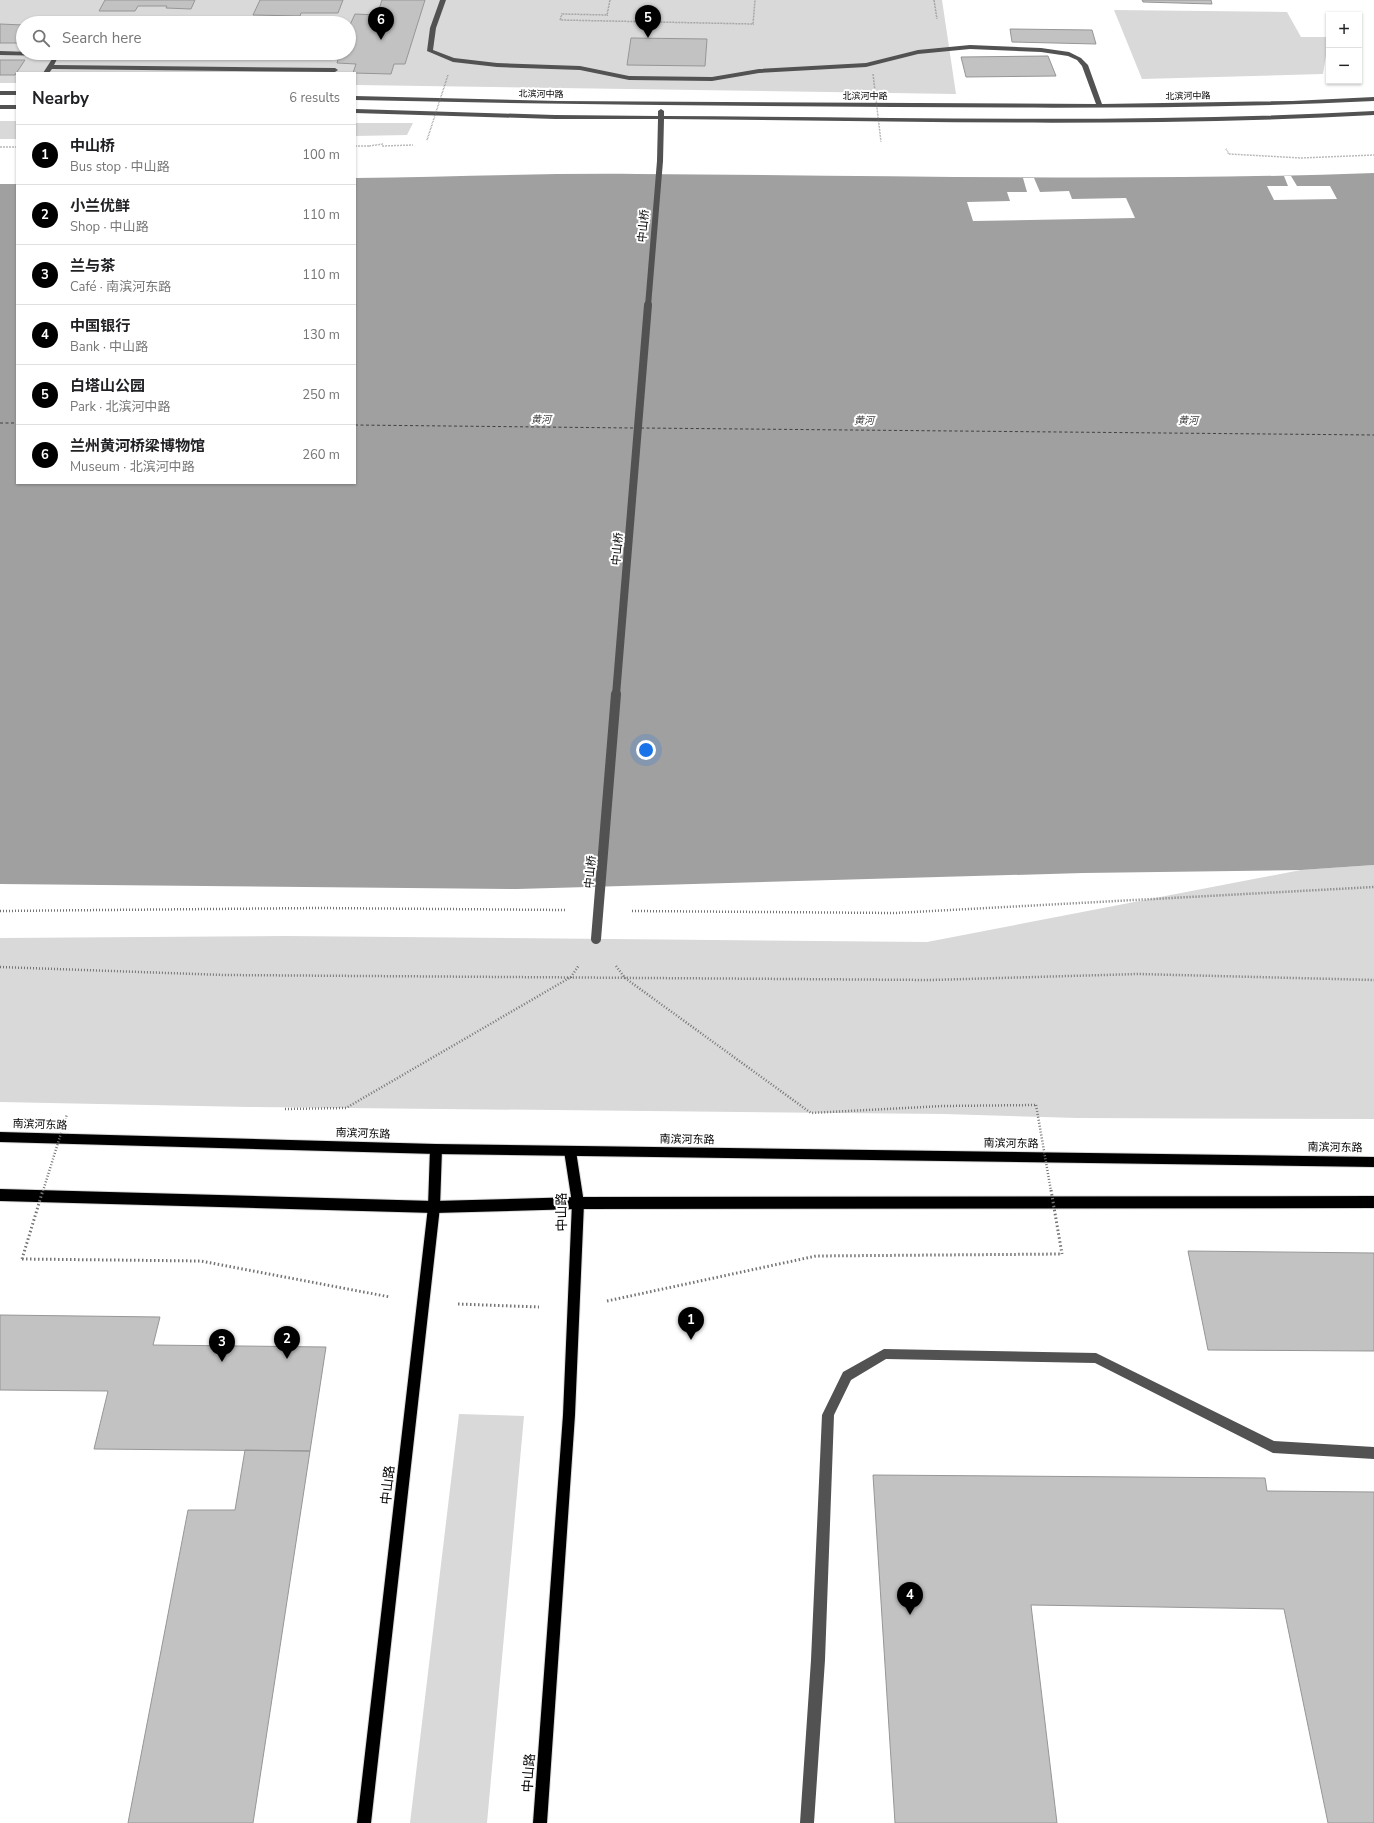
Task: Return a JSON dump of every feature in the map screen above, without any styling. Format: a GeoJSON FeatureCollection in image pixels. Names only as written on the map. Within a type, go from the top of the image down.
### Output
{"type":"FeatureCollection","features":[{"type":"Feature","properties":{"kind":"highway","name":"南滨河东路"},"geometry":{"type":"LineString","coordinates":[[0,1137],[436,1149],[1374,1162]]}},
{"type":"Feature","properties":{"kind":"highway"},"geometry":{"type":"LineString","coordinates":[[0,1195],[434,1207],[578,1203],[1374,1202]]}},
{"type":"Feature","properties":{"kind":"main road","name":"中山路"},"geometry":{"type":"LineString","coordinates":[[364,1823],[434,1207],[436,1149]]}},
{"type":"Feature","properties":{"kind":"main road","name":"中山路"},"geometry":{"type":"LineString","coordinates":[[540,1823],[568,1423],[578,1203],[570,1151]]}},
{"type":"Feature","properties":{"kind":"street"},"geometry":{"type":"LineString","coordinates":[[443,0],[433,28],[430,52],[453,60],[497,65],[580,68],[629,78],[712,79],[759,71],[866,65],[918,52],[970,47],[1041,50],[1069,54],[1079,59],[1085,65],[1100,106]]}},
{"type":"Feature","properties":{"kind":"street"},"geometry":{"type":"LineString","coordinates":[[0,53],[16,53]]}},
{"type":"Feature","properties":{"kind":"street"},"geometry":{"type":"LineString","coordinates":[[47,72],[54,60]]}},
{"type":"Feature","properties":{"kind":"street"},"geometry":{"type":"LineString","coordinates":[[50,67],[335,70]]}},
{"type":"Feature","properties":{"kind":"street"},"geometry":{"type":"LineString","coordinates":[[0,93],[16,94]]}},
{"type":"Feature","properties":{"kind":"street","name":"北滨河中路"},"geometry":{"type":"LineString","coordinates":[[356,98],[558,103],[1100,106],[1292,104],[1374,99]]}},
{"type":"Feature","properties":{"kind":"street","name":"中山桥"},"geometry":{"type":"LineString","coordinates":[[596,939],[660,161],[661,104]]}},
{"type":"Feature","properties":{"kind":"street"},"geometry":{"type":"LineString","coordinates":[[0,107],[16,107]]}},
{"type":"Feature","properties":{"kind":"street"},"geometry":{"type":"LineString","coordinates":[[356,111],[555,117],[1106,120],[1294,118],[1374,113]]}},
{"type":"Feature","properties":{"kind":"street"},"geometry":{"type":"LineString","coordinates":[[807,1823],[818,1660],[828,1416],[847,1376],[884,1354],[1096,1358],[1273,1447],[1374,1453]]}},
{"type":"Feature","properties":{"kind":"path"},"geometry":{"type":"LineString","coordinates":[[610,0],[608,15],[562,14],[560,20],[753,24],[755,0]]}},
{"type":"Feature","properties":{"kind":"path"},"geometry":{"type":"LineString","coordinates":[[873,74],[881,142]]}},
{"type":"Feature","properties":{"kind":"path"},"geometry":{"type":"LineString","coordinates":[[427,140],[448,75]]}},
{"type":"Feature","properties":{"kind":"path"},"geometry":{"type":"LineString","coordinates":[[356,146],[419,145]]}},
{"type":"Feature","properties":{"kind":"path"},"geometry":{"type":"LineString","coordinates":[[1224,145],[1229,154],[1301,158],[1374,155]]}},
{"type":"Feature","properties":{"kind":"path"},"geometry":{"type":"LineString","coordinates":[[0,147],[16,147]]}},
{"type":"Feature","properties":{"kind":"path"},"geometry":{"type":"LineString","coordinates":[[626,911],[895,913],[1374,886]]}},
{"type":"Feature","properties":{"kind":"path"},"geometry":{"type":"LineString","coordinates":[[0,911],[318,908],[571,910]]}},
{"type":"Feature","properties":{"kind":"path"},"geometry":{"type":"LineString","coordinates":[[75,1114],[67,1114],[22,1259],[201,1261],[423,1303],[573,1308],[816,1256],[1062,1254],[1036,1105],[943,1106],[811,1113],[625,978],[596,939],[571,978],[346,1108],[282,1109]]}},
{"type":"Feature","properties":{"kind":"path"},"geometry":{"type":"LineString","coordinates":[[0,967],[224,975],[931,980],[1138,974],[1374,980]]}},
{"type":"Feature","properties":{"kind":"shaded area"},"geometry":{"type":"Polygon","coordinates":[[[0,0],[942,0],[956,94],[356,85],[356,72],[16,72],[16,83],[0,83],[0,0]]]}},
{"type":"Feature","properties":{"kind":"shaded area"},"geometry":{"type":"Polygon","coordinates":[[[1114,10],[1287,12],[1301,37],[1326,37],[1326,56],[1323,74],[1142,79],[1114,10]]]}},
{"type":"Feature","properties":{"kind":"shaded area"},"geometry":{"type":"Polygon","coordinates":[[[0,121],[16,121],[16,139],[0,139],[0,121]]]}},
{"type":"Feature","properties":{"kind":"shaded area"},"geometry":{"type":"Polygon","coordinates":[[[356,123],[413,123],[407,135],[356,136],[356,123]]]}},
{"type":"Feature","properties":{"kind":"shaded area"},"geometry":{"type":"Polygon","coordinates":[[[1374,865],[1374,1119],[1078,1118],[944,1114],[249,1107],[0,1102],[0,938],[286,936],[927,942],[1301,870],[1374,865]]]}},
{"type":"Feature","properties":{"kind":"shaded area"},"geometry":{"type":"Polygon","coordinates":[[[459,1414],[524,1416],[487,1823],[410,1823],[459,1414]]]}},
{"type":"Feature","properties":{"kind":"water","name":"黄河"},"geometry":{"type":"Polygon","coordinates":[[[1374,173],[1374,865],[1301,870],[1083,873],[517,889],[0,884],[0,184],[16,184],[16,484],[356,484],[356,178],[602,174],[1097,178],[1282,176],[1374,173]]]}},
{"type":"Feature","properties":{"kind":"pier"},"geometry":{"type":"Polygon","coordinates":[[[1284,176],[1291,176],[1297,186],[1330,186],[1337,199],[1274,200],[1267,186],[1288,186],[1284,176]]]}},
{"type":"Feature","properties":{"kind":"pier"},"geometry":{"type":"Polygon","coordinates":[[[1023,178],[1034,178],[1040,192],[1069,191],[1072,199],[1126,198],[1135,218],[973,221],[967,202],[1010,201],[1007,192],[1027,192],[1023,178]]]}},
{"type":"Feature","properties":{"kind":"building"},"geometry":{"type":"Polygon","coordinates":[[[105,0],[195,0],[191,9],[166,8],[167,6],[138,6],[135,11],[99,11],[105,0]]]}},
{"type":"Feature","properties":{"kind":"building"},"geometry":{"type":"Polygon","coordinates":[[[260,0],[343,0],[338,13],[301,13],[300,16],[253,15],[260,0]]]}},
{"type":"Feature","properties":{"kind":"building"},"geometry":{"type":"Polygon","coordinates":[[[382,0],[425,0],[405,64],[394,64],[391,74],[356,73],[353,72],[356,64],[337,63],[338,60],[356,60],[355,14],[377,15],[382,0]]]}},
{"type":"Feature","properties":{"kind":"building"},"geometry":{"type":"Polygon","coordinates":[[[1142,0],[1211,0],[1212,4],[1143,2],[1142,0]]]}},
{"type":"Feature","properties":{"kind":"building"},"geometry":{"type":"Polygon","coordinates":[[[0,24],[16,25],[16,43],[0,43],[0,24]]]}},
{"type":"Feature","properties":{"kind":"building"},"geometry":{"type":"Polygon","coordinates":[[[1010,29],[1092,30],[1096,44],[1012,42],[1010,29]]]}},
{"type":"Feature","properties":{"kind":"building"},"geometry":{"type":"Polygon","coordinates":[[[631,38],[707,39],[705,66],[627,65],[631,38]]]}},
{"type":"Feature","properties":{"kind":"building"},"geometry":{"type":"Polygon","coordinates":[[[1048,56],[1056,76],[966,77],[961,57],[1048,56]]]}},
{"type":"Feature","properties":{"kind":"building"},"geometry":{"type":"Polygon","coordinates":[[[0,60],[25,60],[15,75],[0,75],[0,60]]]}},
{"type":"Feature","properties":{"kind":"building"},"geometry":{"type":"Polygon","coordinates":[[[1188,1251],[1374,1253],[1374,1351],[1208,1350],[1188,1251]]]}},
{"type":"Feature","properties":{"kind":"building"},"geometry":{"type":"Polygon","coordinates":[[[0,1315],[160,1317],[153,1345],[326,1347],[310,1451],[94,1449],[108,1391],[0,1390],[0,1315]]]}},
{"type":"Feature","properties":{"kind":"building"},"geometry":{"type":"Polygon","coordinates":[[[245,1450],[310,1451],[253,1823],[128,1823],[188,1510],[235,1510],[245,1450]]]}},
{"type":"Feature","properties":{"kind":"building"},"geometry":{"type":"Polygon","coordinates":[[[873,1475],[1265,1478],[1267,1491],[1374,1492],[1374,1823],[1328,1823],[1284,1609],[1031,1605],[1057,1823],[895,1823],[873,1475]]]}},
{"type":"Feature","properties":{"kind":"ferry route"},"geometry":{"type":"LineString","coordinates":[[0,423],[16,423]]}},
{"type":"Feature","properties":{"kind":"ferry route"},"geometry":{"type":"LineString","coordinates":[[356,425],[633,428]]}},
{"type":"Feature","properties":{"kind":"ferry route"},"geometry":{"type":"LineString","coordinates":[[641,428],[1374,435]]}},
{"type":"Feature","properties":{"kind":"place","name":"白塔山公园"},"geometry":{"type":"Point","coordinates":[648,38]}},
{"type":"Feature","properties":{"kind":"place","name":"兰州黄河桥梁博物馆"},"geometry":{"type":"Point","coordinates":[381,40]}},
{"type":"Feature","properties":{"kind":"place","name":"中山桥"},"geometry":{"type":"Point","coordinates":[691,1340]}},
{"type":"Feature","properties":{"kind":"place","name":"小兰优鲜"},"geometry":{"type":"Point","coordinates":[287,1359]}},
{"type":"Feature","properties":{"kind":"place","name":"兰与茶"},"geometry":{"type":"Point","coordinates":[222,1362]}},
{"type":"Feature","properties":{"kind":"place","name":"中国银行"},"geometry":{"type":"Point","coordinates":[910,1615]}}]}
